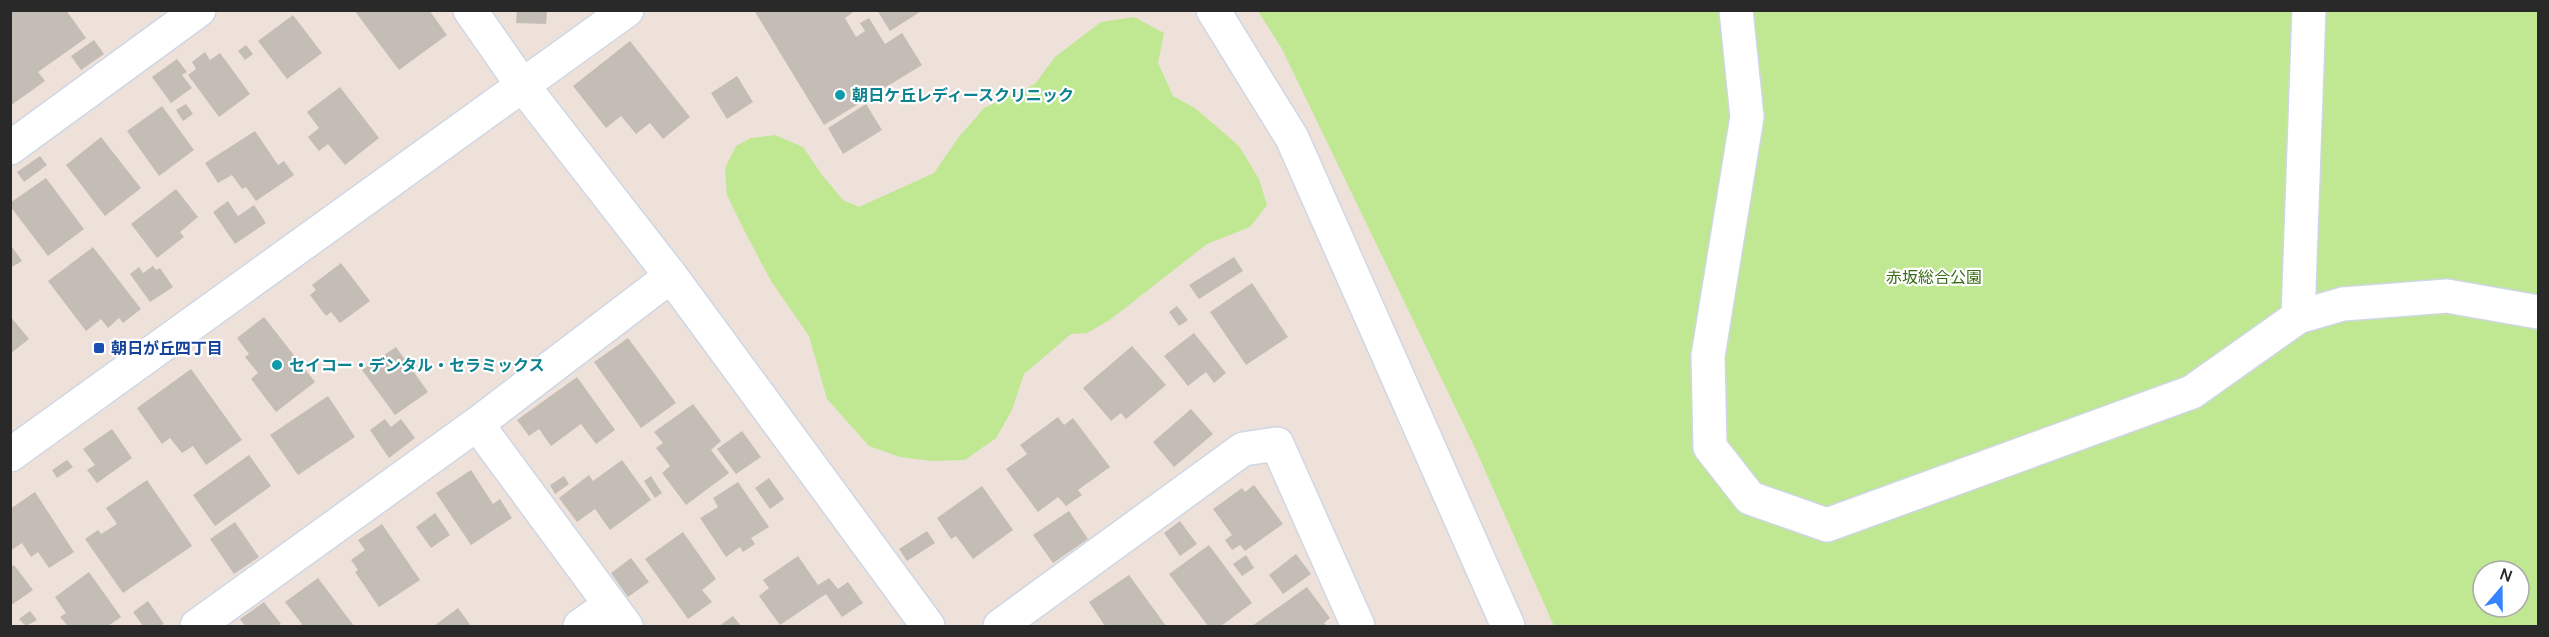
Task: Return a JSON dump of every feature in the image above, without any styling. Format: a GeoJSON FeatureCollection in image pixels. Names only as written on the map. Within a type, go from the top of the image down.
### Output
{"type":"FeatureCollection","features":[{"type":"Feature","properties":{"kind":"street"},"geometry":{"type":"LineString","coordinates":[[470,10],[523,86],[671,276],[928,627]]}},
{"type":"Feature","properties":{"kind":"street"},"geometry":{"type":"LineString","coordinates":[[10,455],[627,10]]}},
{"type":"Feature","properties":{"kind":"street"},"geometry":{"type":"LineString","coordinates":[[1213,10],[1292,138],[1508,627]]}},
{"type":"Feature","properties":{"kind":"street"},"geometry":{"type":"LineString","coordinates":[[1736,10],[1747,117],[1708,356],[1710,447],[1750,498],[1827,525],[2192,392],[2298,317],[2343,304],[2447,296],[2538,312]]}},
{"type":"Feature","properties":{"kind":"street"},"geometry":{"type":"LineString","coordinates":[[2298,317],[2310,10]]}},
{"type":"Feature","properties":{"kind":"street"},"geometry":{"type":"LineString","coordinates":[[10,148],[195,12]]}},
{"type":"Feature","properties":{"kind":"street"},"geometry":{"type":"LineString","coordinates":[[197,627],[477,424],[671,276]]}},
{"type":"Feature","properties":{"kind":"street"},"geometry":{"type":"LineString","coordinates":[[477,424],[618,616],[580,627]]}},
{"type":"Feature","properties":{"kind":"street"},"geometry":{"type":"LineString","coordinates":[[1000,627],[1243,448],[1277,444],[1358,627]]}},
{"type":"Feature","properties":{"kind":"green space","name":"赤坂総合公園"},"geometry":{"type":"Polygon","coordinates":[[[1258,11],[2538,11],[2538,626],[1554,626],[1475,448],[1282,49],[1258,11]]]}},
{"type":"Feature","properties":{"kind":"green space"},"geometry":{"type":"Polygon","coordinates":[[[1134,17],[1164,33],[1158,63],[1173,96],[1195,108],[1239,146],[1259,179],[1267,205],[1250,227],[1207,244],[1111,319],[1087,333],[1071,334],[1024,374],[1012,410],[996,438],[965,460],[933,461],[900,457],[869,446],[827,399],[809,336],[771,281],[727,195],[725,168],[736,146],[751,138],[775,135],[803,147],[843,200],[859,207],[934,173],[958,138],[984,108],[1035,84],[1055,57],[1101,22],[1134,17]]]}},
{"type":"Feature","properties":{"kind":"building"},"geometry":{"type":"Polygon","coordinates":[[[12,10],[66,10],[86,38],[38,72],[45,81],[10,106],[12,10]]]}},
{"type":"Feature","properties":{"kind":"building"},"geometry":{"type":"Polygon","coordinates":[[[354,10],[429,10],[447,35],[399,70],[354,10]]]}},
{"type":"Feature","properties":{"kind":"building"},"geometry":{"type":"Polygon","coordinates":[[[517,10],[547,11],[546,24],[516,23],[517,10]]]}},
{"type":"Feature","properties":{"kind":"building","name":"朝日ケ丘レディースクリニック"},"geometry":{"type":"Polygon","coordinates":[[[754,10],[856,10],[845,18],[856,37],[865,31],[860,23],[869,18],[885,44],[902,33],[922,65],[824,125],[754,10]]]}},
{"type":"Feature","properties":{"kind":"building"},"geometry":{"type":"Polygon","coordinates":[[[877,10],[923,10],[890,31],[877,10]]]}},
{"type":"Feature","properties":{"kind":"building"},"geometry":{"type":"Polygon","coordinates":[[[293,15],[322,53],[287,79],[258,41],[293,15]]]}},
{"type":"Feature","properties":{"kind":"building"},"geometry":{"type":"Polygon","coordinates":[[[94,40],[104,54],[81,70],[71,56],[94,40]]]}},
{"type":"Feature","properties":{"kind":"building"},"geometry":{"type":"Polygon","coordinates":[[[630,41],[690,117],[663,139],[650,123],[636,134],[621,116],[606,128],[573,86],[630,41]]]}},
{"type":"Feature","properties":{"kind":"building"},"geometry":{"type":"Polygon","coordinates":[[[246,45],[253,54],[245,60],[238,51],[246,45]]]}},
{"type":"Feature","properties":{"kind":"building"},"geometry":{"type":"Polygon","coordinates":[[[205,52],[210,60],[220,53],[250,94],[219,117],[188,75],[196,69],[192,62],[205,52]]]}},
{"type":"Feature","properties":{"kind":"building"},"geometry":{"type":"Polygon","coordinates":[[[177,59],[187,72],[182,75],[192,88],[171,103],[152,77],[177,59]]]}},
{"type":"Feature","properties":{"kind":"building"},"geometry":{"type":"Polygon","coordinates":[[[737,76],[753,102],[727,119],[711,93],[737,76]]]}},
{"type":"Feature","properties":{"kind":"building"},"geometry":{"type":"Polygon","coordinates":[[[340,87],[379,138],[345,165],[328,144],[319,151],[308,137],[319,128],[307,112],[340,87]]]}},
{"type":"Feature","properties":{"kind":"building"},"geometry":{"type":"Polygon","coordinates":[[[186,104],[193,114],[183,121],[176,110],[186,104]]]}},
{"type":"Feature","properties":{"kind":"building"},"geometry":{"type":"Polygon","coordinates":[[[866,104],[882,130],[843,154],[828,128],[866,104]]]}},
{"type":"Feature","properties":{"kind":"building"},"geometry":{"type":"Polygon","coordinates":[[[162,106],[194,150],[159,176],[127,131],[162,106]]]}},
{"type":"Feature","properties":{"kind":"building"},"geometry":{"type":"Polygon","coordinates":[[[255,131],[278,165],[284,161],[294,175],[256,201],[246,187],[242,189],[232,175],[218,183],[205,163],[255,131]]]}},
{"type":"Feature","properties":{"kind":"building"},"geometry":{"type":"Polygon","coordinates":[[[101,137],[141,188],[105,216],[66,165],[101,137]]]}},
{"type":"Feature","properties":{"kind":"building"},"geometry":{"type":"Polygon","coordinates":[[[40,156],[47,165],[24,182],[17,172],[40,156]]]}},
{"type":"Feature","properties":{"kind":"building"},"geometry":{"type":"Polygon","coordinates":[[[46,178],[84,229],[48,256],[10,206],[10,203],[46,178]]]}},
{"type":"Feature","properties":{"kind":"building"},"geometry":{"type":"Polygon","coordinates":[[[176,189],[198,217],[180,232],[184,237],[157,258],[131,224],[176,189]]]}},
{"type":"Feature","properties":{"kind":"building"},"geometry":{"type":"Polygon","coordinates":[[[228,201],[238,216],[254,205],[266,223],[235,244],[213,212],[228,201]]]}},
{"type":"Feature","properties":{"kind":"building"},"geometry":{"type":"Polygon","coordinates":[[[10,244],[22,261],[10,268],[10,244]]]}},
{"type":"Feature","properties":{"kind":"building"},"geometry":{"type":"Polygon","coordinates":[[[93,247],[141,309],[123,323],[119,318],[108,328],[101,319],[86,331],[48,281],[93,247]]]}},
{"type":"Feature","properties":{"kind":"building"},"geometry":{"type":"Polygon","coordinates":[[[1234,257],[1243,271],[1199,299],[1189,285],[1234,257]]]}},
{"type":"Feature","properties":{"kind":"building"},"geometry":{"type":"Polygon","coordinates":[[[341,263],[370,301],[340,323],[331,312],[326,316],[310,295],[316,290],[312,285],[341,263]]]}},
{"type":"Feature","properties":{"kind":"building"},"geometry":{"type":"Polygon","coordinates":[[[153,266],[156,270],[160,268],[173,287],[150,302],[130,274],[139,267],[143,273],[153,266]]]}},
{"type":"Feature","properties":{"kind":"building"},"geometry":{"type":"Polygon","coordinates":[[[1252,283],[1288,337],[1246,365],[1210,312],[1252,283]]]}},
{"type":"Feature","properties":{"kind":"building"},"geometry":{"type":"Polygon","coordinates":[[[1177,306],[1188,320],[1179,326],[1169,312],[1177,306]]]}},
{"type":"Feature","properties":{"kind":"building"},"geometry":{"type":"Polygon","coordinates":[[[10,316],[29,339],[10,354],[10,316]]]}},
{"type":"Feature","properties":{"kind":"building","name":"セイコー・デンタル・セラミックス"},"geometry":{"type":"Polygon","coordinates":[[[264,317],[315,382],[276,412],[251,379],[258,373],[245,357],[249,354],[237,338],[264,317]]]}},
{"type":"Feature","properties":{"kind":"building"},"geometry":{"type":"Polygon","coordinates":[[[1194,333],[1226,373],[1214,383],[1206,372],[1188,386],[1164,356],[1194,333]]]}},
{"type":"Feature","properties":{"kind":"building"},"geometry":{"type":"Polygon","coordinates":[[[628,338],[676,403],[641,428],[594,362],[628,338]]]}},
{"type":"Feature","properties":{"kind":"building"},"geometry":{"type":"Polygon","coordinates":[[[1132,346],[1166,385],[1126,419],[1121,413],[1111,421],[1083,388],[1132,346]]]}},
{"type":"Feature","properties":{"kind":"building"},"geometry":{"type":"Polygon","coordinates":[[[396,347],[428,392],[395,415],[362,370],[396,347]]]}},
{"type":"Feature","properties":{"kind":"building"},"geometry":{"type":"Polygon","coordinates":[[[191,369],[242,440],[206,465],[193,446],[182,453],[170,438],[162,444],[137,408],[191,369]]]}},
{"type":"Feature","properties":{"kind":"building"},"geometry":{"type":"Polygon","coordinates":[[[577,377],[615,430],[596,444],[581,424],[551,446],[539,429],[529,436],[517,420],[577,377]]]}},
{"type":"Feature","properties":{"kind":"building"},"geometry":{"type":"Polygon","coordinates":[[[328,396],[355,437],[298,475],[270,435],[328,396]]]}},
{"type":"Feature","properties":{"kind":"building"},"geometry":{"type":"Polygon","coordinates":[[[693,404],[721,441],[711,450],[729,473],[686,505],[662,473],[670,466],[656,448],[663,443],[654,432],[693,404]]]}},
{"type":"Feature","properties":{"kind":"building"},"geometry":{"type":"Polygon","coordinates":[[[1191,409],[1213,434],[1174,467],[1153,442],[1191,409]]]}},
{"type":"Feature","properties":{"kind":"building"},"geometry":{"type":"Polygon","coordinates":[[[1058,417],[1064,425],[1073,418],[1110,467],[1078,490],[1082,495],[1066,506],[1058,497],[1038,512],[1006,469],[1027,454],[1020,445],[1058,417]]]}},
{"type":"Feature","properties":{"kind":"building"},"geometry":{"type":"Polygon","coordinates":[[[385,419],[391,427],[401,419],[415,438],[389,458],[370,430],[385,419]]]}},
{"type":"Feature","properties":{"kind":"building"},"geometry":{"type":"Polygon","coordinates":[[[112,429],[132,458],[97,483],[87,470],[95,465],[83,449],[112,429]]]}},
{"type":"Feature","properties":{"kind":"building"},"geometry":{"type":"Polygon","coordinates":[[[742,431],[761,457],[736,474],[717,449],[742,431]]]}},
{"type":"Feature","properties":{"kind":"building"},"geometry":{"type":"Polygon","coordinates":[[[249,455],[271,486],[215,526],[193,495],[249,455]]]}},
{"type":"Feature","properties":{"kind":"building"},"geometry":{"type":"Polygon","coordinates":[[[67,460],[73,467],[57,478],[52,470],[67,460]]]}},
{"type":"Feature","properties":{"kind":"building"},"geometry":{"type":"Polygon","coordinates":[[[622,460],[651,500],[610,530],[595,509],[577,522],[559,498],[589,475],[593,481],[622,460]]]}},
{"type":"Feature","properties":{"kind":"building"},"geometry":{"type":"Polygon","coordinates":[[[471,470],[493,504],[500,499],[512,518],[471,545],[436,493],[471,470]]]}},
{"type":"Feature","properties":{"kind":"building"},"geometry":{"type":"Polygon","coordinates":[[[564,476],[569,484],[555,494],[550,485],[564,476]]]}},
{"type":"Feature","properties":{"kind":"building"},"geometry":{"type":"Polygon","coordinates":[[[651,476],[662,493],[655,498],[644,481],[651,476]]]}},
{"type":"Feature","properties":{"kind":"building"},"geometry":{"type":"Polygon","coordinates":[[[769,478],[784,499],[770,509],[755,488],[769,478]]]}},
{"type":"Feature","properties":{"kind":"building"},"geometry":{"type":"Polygon","coordinates":[[[147,480],[192,546],[123,593],[85,539],[98,530],[101,534],[117,524],[106,508],[147,480]]]}},
{"type":"Feature","properties":{"kind":"building"},"geometry":{"type":"Polygon","coordinates":[[[738,482],[769,527],[751,538],[755,544],[743,552],[740,547],[726,557],[700,518],[718,507],[713,498],[738,482]]]}},
{"type":"Feature","properties":{"kind":"building"},"geometry":{"type":"Polygon","coordinates":[[[1254,485],[1283,524],[1245,551],[1240,545],[1232,550],[1225,540],[1232,535],[1213,509],[1242,488],[1245,492],[1254,485]]]}},
{"type":"Feature","properties":{"kind":"building"},"geometry":{"type":"Polygon","coordinates":[[[982,486],[1013,530],[973,559],[956,536],[951,539],[937,518],[982,486]]]}},
{"type":"Feature","properties":{"kind":"building"},"geometry":{"type":"Polygon","coordinates":[[[35,492],[74,552],[49,568],[38,552],[31,557],[22,543],[10,551],[10,509],[35,492]]]}},
{"type":"Feature","properties":{"kind":"building"},"geometry":{"type":"Polygon","coordinates":[[[1069,511],[1088,539],[1053,563],[1033,535],[1069,511]]]}},
{"type":"Feature","properties":{"kind":"building"},"geometry":{"type":"Polygon","coordinates":[[[435,513],[450,535],[431,548],[416,527],[435,513]]]}},
{"type":"Feature","properties":{"kind":"building"},"geometry":{"type":"Polygon","coordinates":[[[1180,521],[1197,544],[1180,556],[1164,533],[1180,521]]]}},
{"type":"Feature","properties":{"kind":"building"},"geometry":{"type":"Polygon","coordinates":[[[235,522],[259,557],[234,574],[210,539],[235,522]]]}},
{"type":"Feature","properties":{"kind":"building"},"geometry":{"type":"Polygon","coordinates":[[[382,524],[420,580],[379,607],[355,572],[358,570],[351,560],[365,550],[358,540],[382,524]]]}},
{"type":"Feature","properties":{"kind":"building"},"geometry":{"type":"Polygon","coordinates":[[[927,531],[935,543],[907,561],[899,549],[927,531]]]}},
{"type":"Feature","properties":{"kind":"building"},"geometry":{"type":"Polygon","coordinates":[[[683,532],[716,579],[702,590],[712,602],[688,619],[645,559],[683,532]]]}},
{"type":"Feature","properties":{"kind":"building"},"geometry":{"type":"Polygon","coordinates":[[[1209,545],[1252,603],[1221,626],[1208,626],[1169,574],[1209,545]]]}},
{"type":"Feature","properties":{"kind":"building"},"geometry":{"type":"Polygon","coordinates":[[[1296,554],[1311,574],[1283,594],[1269,575],[1296,554]]]}},
{"type":"Feature","properties":{"kind":"building"},"geometry":{"type":"Polygon","coordinates":[[[1246,555],[1254,568],[1242,576],[1233,564],[1246,555]]]}},
{"type":"Feature","properties":{"kind":"building"},"geometry":{"type":"Polygon","coordinates":[[[798,556],[818,585],[829,578],[838,589],[848,582],[863,603],[842,617],[826,594],[780,625],[759,596],[769,588],[763,580],[798,556]]]}},
{"type":"Feature","properties":{"kind":"building"},"geometry":{"type":"Polygon","coordinates":[[[631,558],[649,582],[628,597],[611,573],[631,558]]]}},
{"type":"Feature","properties":{"kind":"building"},"geometry":{"type":"Polygon","coordinates":[[[14,565],[33,590],[10,606],[10,567],[14,565]]]}},
{"type":"Feature","properties":{"kind":"building"},"geometry":{"type":"Polygon","coordinates":[[[89,572],[121,617],[108,626],[68,626],[60,617],[66,613],[55,597],[89,572]]]}},
{"type":"Feature","properties":{"kind":"building"},"geometry":{"type":"Polygon","coordinates":[[[1129,575],[1166,626],[1105,626],[1089,602],[1129,575]]]}},
{"type":"Feature","properties":{"kind":"building"},"geometry":{"type":"Polygon","coordinates":[[[318,578],[354,626],[298,626],[302,624],[285,602],[318,578]]]}},
{"type":"Feature","properties":{"kind":"building"},"geometry":{"type":"Polygon","coordinates":[[[1307,587],[1330,618],[1324,623],[1327,626],[1252,626],[1307,587]]]}},
{"type":"Feature","properties":{"kind":"building"},"geometry":{"type":"Polygon","coordinates":[[[148,601],[164,624],[143,626],[133,612],[148,601]]]}},
{"type":"Feature","properties":{"kind":"building"},"geometry":{"type":"Polygon","coordinates":[[[264,602],[281,624],[245,626],[240,619],[264,602]]]}},
{"type":"Feature","properties":{"kind":"building"},"geometry":{"type":"Polygon","coordinates":[[[458,608],[471,626],[434,626],[458,608]]]}},
{"type":"Feature","properties":{"kind":"building"},"geometry":{"type":"Polygon","coordinates":[[[30,611],[37,620],[26,626],[19,619],[30,611]]]}},
{"type":"Feature","properties":{"kind":"building"},"geometry":{"type":"Polygon","coordinates":[[[733,616],[741,626],[719,626],[733,616]]]}},
{"type":"Feature","properties":{"kind":"place","name":"朝日ケ丘レディースクリニック"},"geometry":{"type":"Point","coordinates":[840,95]}},
{"type":"Feature","properties":{"kind":"place","name":"朝日が丘四丁目"},"geometry":{"type":"Point","coordinates":[99,348]}},
{"type":"Feature","properties":{"kind":"place","name":"セイコー・デンタル・セラミックス"},"geometry":{"type":"Point","coordinates":[277,365]}}]}
